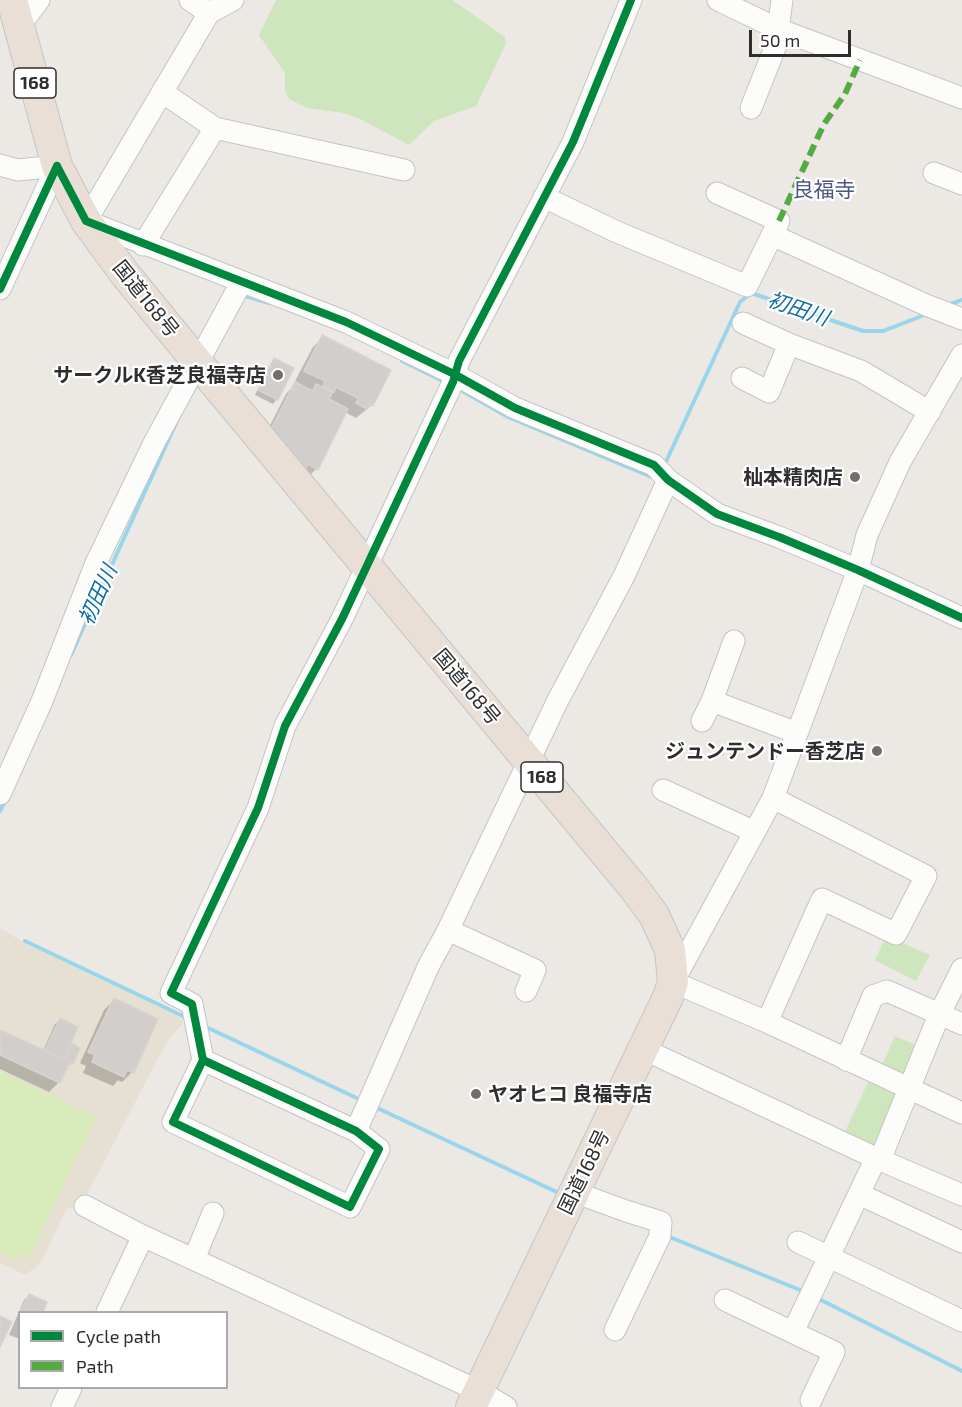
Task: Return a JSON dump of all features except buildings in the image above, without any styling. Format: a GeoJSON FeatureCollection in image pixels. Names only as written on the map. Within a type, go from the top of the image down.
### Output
{"type":"FeatureCollection","features":[{"type":"Feature","properties":{"kind":"highway","name":"国道168号"},"geometry":{"type":"LineString","coordinates":[[15,13],[57,166],[86,221],[125,274],[654,915],[670,950],[673,982],[475,1399]]}},
{"type":"Feature","properties":{"kind":"street"},"geometry":{"type":"LineString","coordinates":[[15,13],[39,0]]}},
{"type":"Feature","properties":{"kind":"street"},"geometry":{"type":"LineString","coordinates":[[190,0],[209,13]]}},
{"type":"Feature","properties":{"kind":"street"},"geometry":{"type":"LineString","coordinates":[[233,0],[209,13],[86,221],[346,322],[452,382],[654,465],[668,480],[717,514],[858,570],[961,616]]}},
{"type":"Feature","properties":{"kind":"street"},"geometry":{"type":"LineString","coordinates":[[203,1060],[356,1131],[379,1149],[350,1207],[173,1122],[203,1060],[192,1004],[171,993],[258,807],[285,726],[342,619],[452,382],[573,142],[631,0]]}},
{"type":"Feature","properties":{"kind":"street"},"geometry":{"type":"LineString","coordinates":[[751,108],[780,29],[782,0]]}},
{"type":"Feature","properties":{"kind":"street"},"geometry":{"type":"LineString","coordinates":[[723,1],[780,29],[962,98]]}},
{"type":"Feature","properties":{"kind":"street"},"geometry":{"type":"LineString","coordinates":[[162,92],[215,128],[404,170]]}},
{"type":"Feature","properties":{"kind":"street"},"geometry":{"type":"LineString","coordinates":[[144,245],[215,128]]}},
{"type":"Feature","properties":{"kind":"street"},"geometry":{"type":"LineString","coordinates":[[0,165],[18,170],[57,166]]}},
{"type":"Feature","properties":{"kind":"street"},"geometry":{"type":"LineString","coordinates":[[0,289],[57,166]]}},
{"type":"Feature","properties":{"kind":"street"},"geometry":{"type":"LineString","coordinates":[[934,173],[962,184]]}},
{"type":"Feature","properties":{"kind":"street"},"geometry":{"type":"LineString","coordinates":[[544,197],[618,232],[747,286],[779,221],[717,193]]}},
{"type":"Feature","properties":{"kind":"street"},"geometry":{"type":"LineString","coordinates":[[772,235],[943,312]]}},
{"type":"Feature","properties":{"kind":"street"},"geometry":{"type":"LineString","coordinates":[[0,795],[42,701],[96,563],[155,441],[241,282]]}},
{"type":"Feature","properties":{"kind":"street"},"geometry":{"type":"LineString","coordinates":[[743,323],[789,344],[861,371],[930,412]]}},
{"type":"Feature","properties":{"kind":"street"},"geometry":{"type":"LineString","coordinates":[[742,378],[769,392],[789,344]]}},
{"type":"Feature","properties":{"kind":"street"},"geometry":{"type":"LineString","coordinates":[[962,355],[900,462],[867,535],[858,570],[773,798],[673,982],[768,1022],[962,1113]]}},
{"type":"Feature","properties":{"kind":"street"},"geometry":{"type":"LineString","coordinates":[[356,1131],[429,965],[558,700],[624,576],[668,480]]}},
{"type":"Feature","properties":{"kind":"street"},"geometry":{"type":"LineString","coordinates":[[702,721],[712,701],[734,641]]}},
{"type":"Feature","properties":{"kind":"street"},"geometry":{"type":"LineString","coordinates":[[712,701],[797,733]]}},
{"type":"Feature","properties":{"kind":"street"},"geometry":{"type":"LineString","coordinates":[[663,790],[755,832]]}},
{"type":"Feature","properties":{"kind":"street"},"geometry":{"type":"LineString","coordinates":[[768,1022],[822,900],[896,934],[926,876],[773,798]]}},
{"type":"Feature","properties":{"kind":"street"},"geometry":{"type":"LineString","coordinates":[[448,930],[536,970],[526,991]]}},
{"type":"Feature","properties":{"kind":"street"},"geometry":{"type":"LineString","coordinates":[[793,1332],[878,1159],[939,1015],[962,969]]}},
{"type":"Feature","properties":{"kind":"street"},"geometry":{"type":"LineString","coordinates":[[846,1060],[873,996],[887,991],[962,1024]]}},
{"type":"Feature","properties":{"kind":"street"},"geometry":{"type":"LineString","coordinates":[[643,1049],[878,1159],[962,1195]]}},
{"type":"Feature","properties":{"kind":"street"},"geometry":{"type":"LineString","coordinates":[[574,1192],[661,1222],[661,1232],[615,1330]]}},
{"type":"Feature","properties":{"kind":"street"},"geometry":{"type":"LineString","coordinates":[[859,1194],[962,1242]]}},
{"type":"Feature","properties":{"kind":"street"},"geometry":{"type":"LineString","coordinates":[[85,1206],[475,1399],[506,1407]]}},
{"type":"Feature","properties":{"kind":"street"},"geometry":{"type":"LineString","coordinates":[[194,1260],[213,1214]]}},
{"type":"Feature","properties":{"kind":"street"},"geometry":{"type":"LineString","coordinates":[[107,1311],[143,1236]]}},
{"type":"Feature","properties":{"kind":"street"},"geometry":{"type":"LineString","coordinates":[[798,1242],[960,1314]]}},
{"type":"Feature","properties":{"kind":"street"},"geometry":{"type":"LineString","coordinates":[[725,1300],[834,1352],[811,1400]]}},
{"type":"Feature","properties":{"kind":"street"},"geometry":{"type":"LineString","coordinates":[[62,1407],[71,1389]]}},
{"type":"Feature","properties":{"kind":"shaded area"},"geometry":{"type":"Polygon","coordinates":[[[0,928],[26,944],[181,1018],[183,1023],[166,1043],[79,1210],[72,1207],[67,1208],[40,1264],[25,1275],[0,1263],[0,928]]]}},
{"type":"Feature","properties":{"kind":"green space"},"geometry":{"type":"Polygon","coordinates":[[[276,0],[452,0],[505,37],[506,44],[476,106],[434,121],[409,145],[360,119],[344,113],[307,108],[289,99],[285,90],[285,73],[259,35],[276,0]]]}},
{"type":"Feature","properties":{"kind":"green space"},"geometry":{"type":"Polygon","coordinates":[[[886,936],[930,955],[916,981],[875,960],[886,936]]]}},
{"type":"Feature","properties":{"kind":"green space"},"geometry":{"type":"Polygon","coordinates":[[[895,1036],[922,1048],[905,1085],[879,1072],[895,1036]]]}},
{"type":"Feature","properties":{"kind":"green space"},"geometry":{"type":"Polygon","coordinates":[[[0,1071],[96,1117],[30,1256],[12,1259],[0,1253],[0,1071]]]}},
{"type":"Feature","properties":{"kind":"green space"},"geometry":{"type":"Polygon","coordinates":[[[870,1078],[903,1093],[876,1152],[843,1136],[870,1078]]]}},
{"type":"Feature","properties":{"kind":"waterway","name":"初田川"},"geometry":{"type":"LineString","coordinates":[[664,466],[740,302],[751,293],[863,331],[883,331],[927,314]]}},
{"type":"Feature","properties":{"kind":"waterway","name":"初田川"},"geometry":{"type":"LineString","coordinates":[[242,295],[269,303]]}},
{"type":"Feature","properties":{"kind":"waterway","name":"初田川"},"geometry":{"type":"LineString","coordinates":[[948,305],[962,300]]}},
{"type":"Feature","properties":{"kind":"waterway","name":"初田川"},"geometry":{"type":"LineString","coordinates":[[402,361],[447,383]]}},
{"type":"Feature","properties":{"kind":"waterway","name":"初田川"},"geometry":{"type":"LineString","coordinates":[[459,389],[508,417],[654,478]]}},
{"type":"Feature","properties":{"kind":"waterway","name":"初田川"},"geometry":{"type":"LineString","coordinates":[[71,655],[177,421]]}},
{"type":"Feature","properties":{"kind":"waterway","name":"初田川"},"geometry":{"type":"LineString","coordinates":[[0,811],[5,801]]}},
{"type":"Feature","properties":{"kind":"waterway"},"geometry":{"type":"LineString","coordinates":[[25,941],[187,1018]]}},
{"type":"Feature","properties":{"kind":"waterway"},"geometry":{"type":"LineString","coordinates":[[204,1026],[363,1101]]}},
{"type":"Feature","properties":{"kind":"waterway"},"geometry":{"type":"LineString","coordinates":[[375,1107],[561,1194]]}},
{"type":"Feature","properties":{"kind":"waterway"},"geometry":{"type":"LineString","coordinates":[[667,1236],[805,1292]]}},
{"type":"Feature","properties":{"kind":"waterway"},"geometry":{"type":"LineString","coordinates":[[817,1298],[962,1371]]}},
{"type":"Feature","properties":{"kind":"marked path"},"geometry":{"type":"LineString","coordinates":[[779,221],[824,124],[845,94],[860,60]]}},
{"type":"Feature","properties":{"kind":"cycle path"},"geometry":{"type":"LineString","coordinates":[[203,1060],[173,1122],[350,1207],[379,1149],[356,1131],[203,1060],[192,1004],[171,993],[258,808],[285,726],[342,619],[453,382],[459,361],[573,142],[631,0]]}},
{"type":"Feature","properties":{"kind":"cycle path"},"geometry":{"type":"LineString","coordinates":[[57,166],[86,221],[346,322],[454,374],[515,408],[654,465],[668,480],[717,514],[858,570],[962,618]]}},
{"type":"Feature","properties":{"kind":"cycle path"},"geometry":{"type":"LineString","coordinates":[[0,289],[57,166]]}},
{"type":"Feature","properties":{"kind":"place","name":"サークルK香芝良福寺店"},"geometry":{"type":"Point","coordinates":[278,375]}},
{"type":"Feature","properties":{"kind":"place","name":"杣本精肉店"},"geometry":{"type":"Point","coordinates":[855,477]}},
{"type":"Feature","properties":{"kind":"place","name":"ジュンテンドー香芝店"},"geometry":{"type":"Point","coordinates":[877,751]}},
{"type":"Feature","properties":{"kind":"place","name":"ヤオヒコ 良福寺店"},"geometry":{"type":"Point","coordinates":[476,1094]}},
{"type":"Feature","properties":{"kind":"district","name":"良福寺"},"geometry":{"type":"Point","coordinates":[824,190]}}]}
